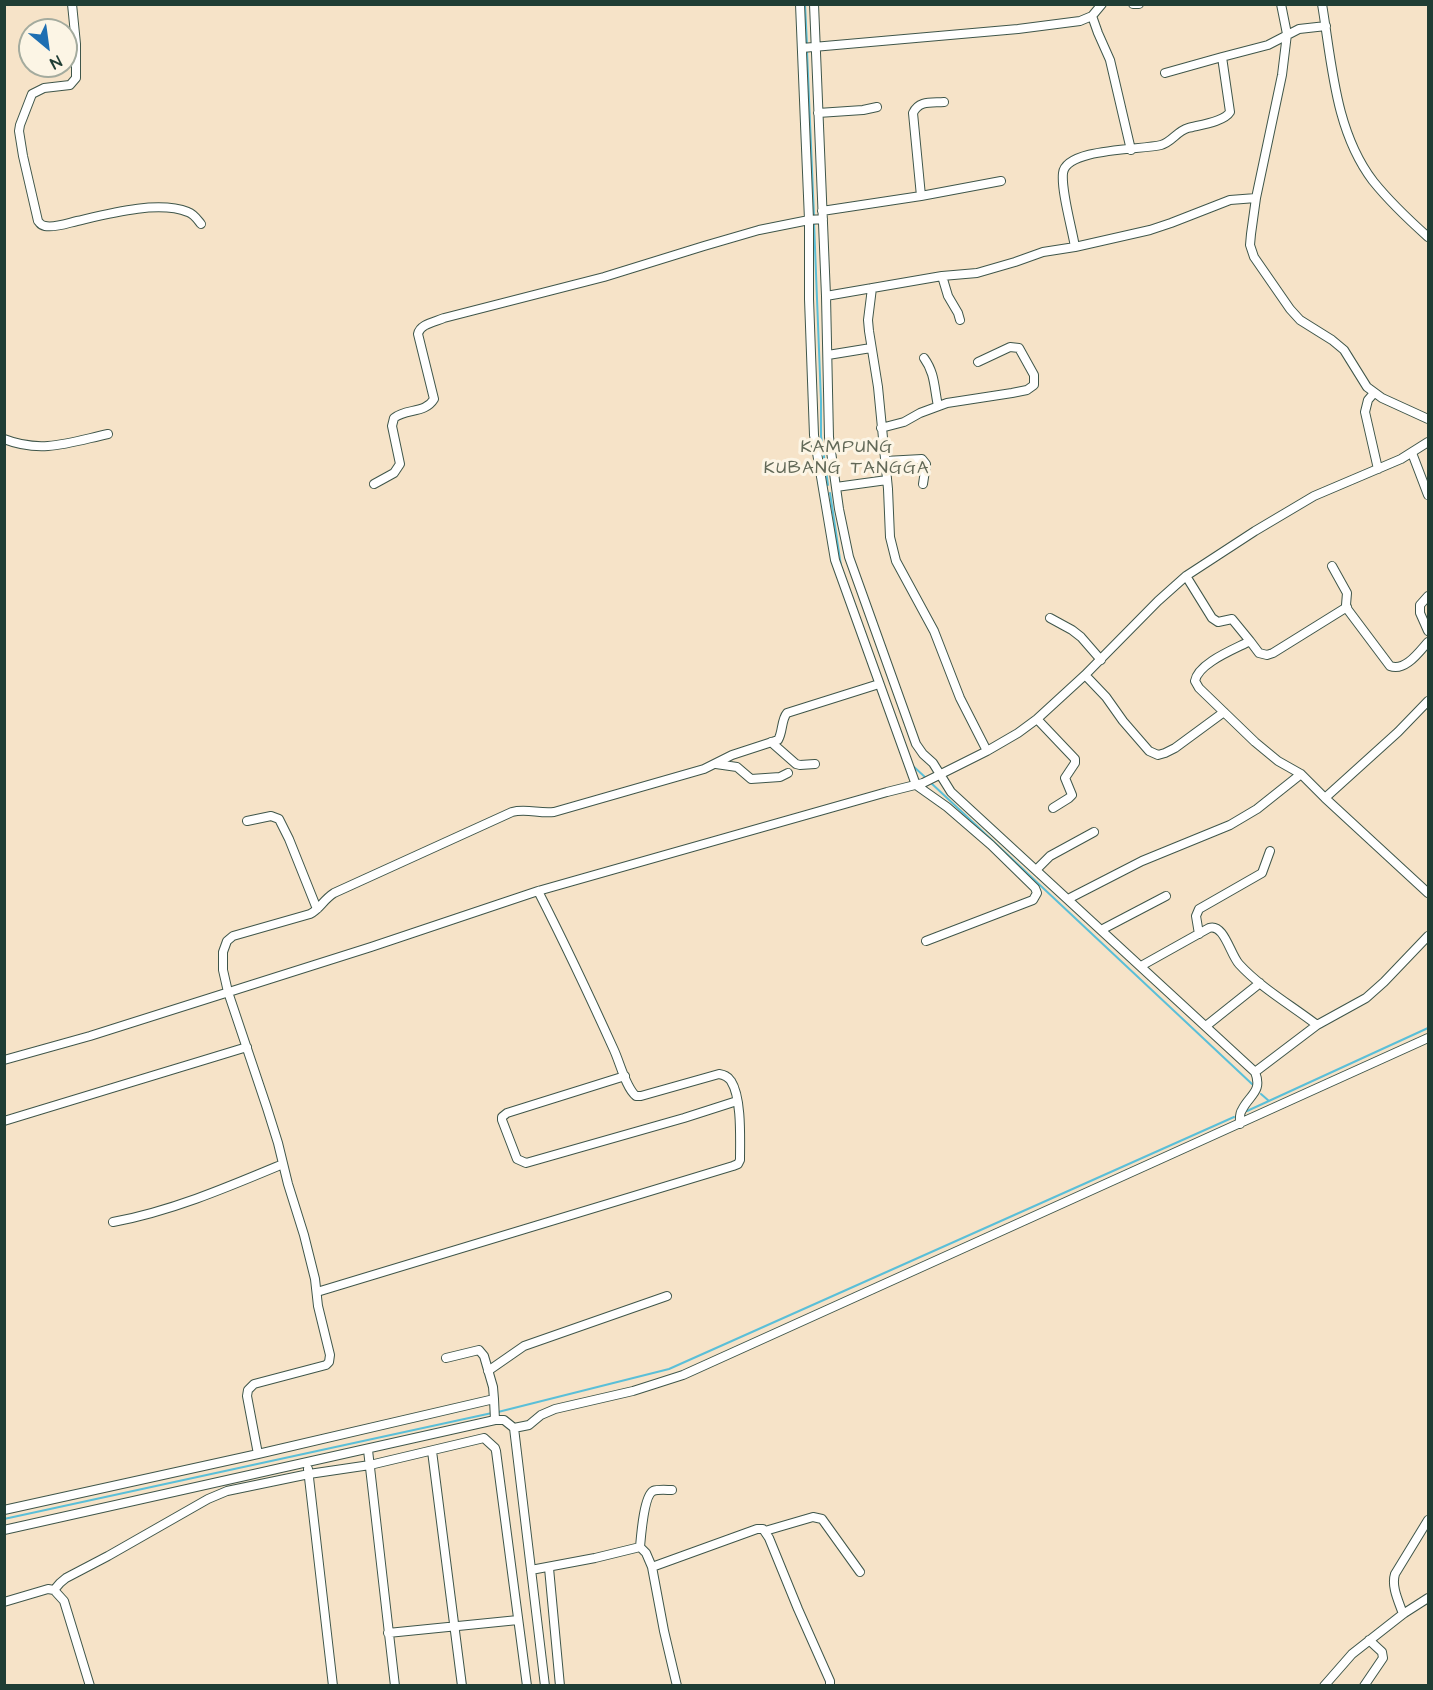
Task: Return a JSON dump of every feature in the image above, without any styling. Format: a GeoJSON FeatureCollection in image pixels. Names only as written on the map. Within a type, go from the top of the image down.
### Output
{"type":"FeatureCollection","features":[{"type":"Feature","properties":{"kind":"street"},"geometry":{"type":"LineString","coordinates":[[72,4],[76,44],[76,78],[70,85],[44,88],[35,92],[29,98],[20,125],[21,147],[38,221],[48,226],[114,212],[168,208],[189,212],[201,224]]}},
{"type":"Feature","properties":{"kind":"street"},"geometry":{"type":"LineString","coordinates":[[800,4],[809,47],[818,113],[817,218],[809,299],[814,435],[835,560],[879,684],[920,784],[991,845],[1035,888],[1037,893],[1033,900],[926,941]]}},
{"type":"Feature","properties":{"kind":"street"},"geometry":{"type":"LineString","coordinates":[[814,4],[809,47],[817,218],[826,296],[828,355],[826,418],[849,557],[916,744],[933,763],[938,776],[951,792],[1255,1072],[1257,1088],[1241,1111],[1240,1124]]}},
{"type":"Feature","properties":{"kind":"street"},"geometry":{"type":"LineString","coordinates":[[809,47],[1018,29],[1080,21],[1092,16],[1102,4]]}},
{"type":"Feature","properties":{"kind":"street"},"geometry":{"type":"LineString","coordinates":[[1133,4],[1139,4]]}},
{"type":"Feature","properties":{"kind":"street"},"geometry":{"type":"LineString","coordinates":[[1281,4],[1287,34],[1282,75],[1256,198],[1250,245],[1254,257],[1290,309],[1300,320],[1344,350],[1367,387],[1374,393],[1428,419]]}},
{"type":"Feature","properties":{"kind":"street"},"geometry":{"type":"LineString","coordinates":[[1322,4],[1334,80],[1342,116],[1352,145],[1373,181],[1428,237]]}},
{"type":"Feature","properties":{"kind":"street"},"geometry":{"type":"LineString","coordinates":[[1092,16],[1110,60],[1131,150]]}},
{"type":"Feature","properties":{"kind":"street"},"geometry":{"type":"LineString","coordinates":[[1165,73],[1268,45],[1299,29],[1326,26]]}},
{"type":"Feature","properties":{"kind":"street"},"geometry":{"type":"LineString","coordinates":[[1075,247],[1064,188],[1063,171],[1066,165],[1096,153],[1164,145],[1184,129],[1228,116],[1230,112],[1222,57]]}},
{"type":"Feature","properties":{"kind":"street"},"geometry":{"type":"LineString","coordinates":[[921,196],[915,108],[923,103],[944,102]]}},
{"type":"Feature","properties":{"kind":"street"},"geometry":{"type":"LineString","coordinates":[[818,113],[877,107]]}},
{"type":"Feature","properties":{"kind":"street"},"geometry":{"type":"LineString","coordinates":[[374,484],[399,469],[392,426],[394,418],[425,408],[434,399],[418,334],[422,327],[444,318],[604,277],[748,233],[1001,181]]}},
{"type":"Feature","properties":{"kind":"street"},"geometry":{"type":"LineString","coordinates":[[826,296],[942,276],[977,273],[1043,252],[1150,230],[1230,200],[1256,198]]}},
{"type":"Feature","properties":{"kind":"street"},"geometry":{"type":"LineString","coordinates":[[942,276],[948,296],[960,320]]}},
{"type":"Feature","properties":{"kind":"street"},"geometry":{"type":"LineString","coordinates":[[872,288],[868,320],[878,387],[890,537],[896,561],[934,631],[960,698],[987,751]]}},
{"type":"Feature","properties":{"kind":"street"},"geometry":{"type":"LineString","coordinates":[[881,428],[904,422],[955,400],[987,398],[1028,390],[1034,385],[1034,375],[1015,346],[978,362]]}},
{"type":"Feature","properties":{"kind":"street"},"geometry":{"type":"LineString","coordinates":[[828,355],[871,348]]}},
{"type":"Feature","properties":{"kind":"street"},"geometry":{"type":"LineString","coordinates":[[924,358],[934,375],[938,406]]}},
{"type":"Feature","properties":{"kind":"street"},"geometry":{"type":"LineString","coordinates":[[1374,393],[1368,400],[1365,412],[1378,469]]}},
{"type":"Feature","properties":{"kind":"street"},"geometry":{"type":"LineString","coordinates":[[814,435],[826,418]]}},
{"type":"Feature","properties":{"kind":"street"},"geometry":{"type":"LineString","coordinates":[[4,439],[20,444],[46,447],[108,434]]}},
{"type":"Feature","properties":{"kind":"street"},"geometry":{"type":"LineString","coordinates":[[4,1060],[90,1036],[371,947],[538,891],[920,784],[987,751],[1037,719],[1186,576],[1314,496],[1412,453],[1428,442]]}},
{"type":"Feature","properties":{"kind":"street"},"geometry":{"type":"LineString","coordinates":[[1412,453],[1428,495]]}},
{"type":"Feature","properties":{"kind":"street"},"geometry":{"type":"LineString","coordinates":[[885,461],[922,459],[926,464],[923,484]]}},
{"type":"Feature","properties":{"kind":"street"},"geometry":{"type":"LineString","coordinates":[[836,486],[887,480]]}},
{"type":"Feature","properties":{"kind":"street"},"geometry":{"type":"LineString","coordinates":[[1332,566],[1347,593],[1347,607],[1375,647],[1394,668],[1408,663],[1428,642]]}},
{"type":"Feature","properties":{"kind":"street"},"geometry":{"type":"LineString","coordinates":[[1186,576],[1212,618],[1218,622],[1232,619],[1259,653],[1267,655],[1347,607]]}},
{"type":"Feature","properties":{"kind":"street"},"geometry":{"type":"LineString","coordinates":[[1428,597],[1420,605],[1420,613],[1428,631]]}},
{"type":"Feature","properties":{"kind":"street"},"geometry":{"type":"LineString","coordinates":[[1050,618],[1081,637],[1101,660]]}},
{"type":"Feature","properties":{"kind":"street"},"geometry":{"type":"LineString","coordinates":[[1250,640],[1206,665],[1195,677],[1199,688],[1278,761],[1301,774],[1428,892]]}},
{"type":"Feature","properties":{"kind":"street"},"geometry":{"type":"LineString","coordinates":[[1085,675],[1106,697],[1149,751],[1158,755],[1175,748],[1224,712]]}},
{"type":"Feature","properties":{"kind":"street"},"geometry":{"type":"LineString","coordinates":[[258,1454],[247,1396],[248,1390],[254,1384],[322,1366],[330,1359],[318,1306],[313,1268],[267,1108],[228,992],[222,960],[227,941],[233,936],[310,914],[334,893],[512,812],[523,810],[554,812],[704,769],[732,755],[780,738],[787,714],[879,684]]}},
{"type":"Feature","properties":{"kind":"street"},"geometry":{"type":"LineString","coordinates":[[1325,798],[1398,732],[1428,701]]}},
{"type":"Feature","properties":{"kind":"street"},"geometry":{"type":"LineString","coordinates":[[1037,719],[1075,759],[1075,763],[1065,778],[1072,795],[1053,808]]}},
{"type":"Feature","properties":{"kind":"street"},"geometry":{"type":"LineString","coordinates":[[771,742],[796,764],[815,764]]}},
{"type":"Feature","properties":{"kind":"street"},"geometry":{"type":"LineString","coordinates":[[714,764],[737,767],[752,779],[788,774]]}},
{"type":"Feature","properties":{"kind":"street"},"geometry":{"type":"LineString","coordinates":[[1068,899],[1142,861],[1230,825],[1257,809],[1301,774]]}},
{"type":"Feature","properties":{"kind":"street"},"geometry":{"type":"LineString","coordinates":[[247,821],[272,816],[281,822],[317,909]]}},
{"type":"Feature","properties":{"kind":"street"},"geometry":{"type":"LineString","coordinates":[[1036,870],[1050,856],[1094,832]]}},
{"type":"Feature","properties":{"kind":"street"},"geometry":{"type":"LineString","coordinates":[[1199,934],[1197,913],[1208,904],[1262,873],[1270,851]]}},
{"type":"Feature","properties":{"kind":"street"},"geometry":{"type":"LineString","coordinates":[[317,1292],[738,1164],[740,1160],[740,1122],[732,1082],[722,1074],[636,1096],[630,1090],[579,973],[538,891]]}},
{"type":"Feature","properties":{"kind":"street"},"geometry":{"type":"LineString","coordinates":[[1101,930],[1166,896]]}},
{"type":"Feature","properties":{"kind":"street"},"geometry":{"type":"LineString","coordinates":[[1141,966],[1213,926],[1218,927],[1237,962],[1260,983],[1317,1024]]}},
{"type":"Feature","properties":{"kind":"street"},"geometry":{"type":"LineString","coordinates":[[1255,1072],[1317,1024],[1366,998],[1428,936]]}},
{"type":"Feature","properties":{"kind":"street"},"geometry":{"type":"LineString","coordinates":[[1206,1026],[1260,983]]}},
{"type":"Feature","properties":{"kind":"street"},"geometry":{"type":"LineString","coordinates":[[514,1428],[529,1425],[541,1415],[555,1409],[633,1391],[683,1375],[1428,1038]]}},
{"type":"Feature","properties":{"kind":"street"},"geometry":{"type":"LineString","coordinates":[[4,1121],[60,1106],[247,1047]]}},
{"type":"Feature","properties":{"kind":"street"},"geometry":{"type":"LineString","coordinates":[[625,1076],[507,1113],[502,1120],[517,1160],[526,1163],[737,1101]]}},
{"type":"Feature","properties":{"kind":"street"},"geometry":{"type":"LineString","coordinates":[[113,1222],[170,1208],[283,1164]]}},
{"type":"Feature","properties":{"kind":"street"},"geometry":{"type":"LineString","coordinates":[[488,1371],[524,1346],[667,1296]]}},
{"type":"Feature","properties":{"kind":"street"},"geometry":{"type":"LineString","coordinates":[[446,1358],[479,1350],[484,1356],[494,1402],[495,1418]]}},
{"type":"Feature","properties":{"kind":"street"},"geometry":{"type":"LineString","coordinates":[[4,1510],[494,1402]]}},
{"type":"Feature","properties":{"kind":"street"},"geometry":{"type":"LineString","coordinates":[[4,1530],[368,1450],[495,1418],[504,1420],[514,1428],[545,1686]]}},
{"type":"Feature","properties":{"kind":"street"},"geometry":{"type":"LineString","coordinates":[[54,1590],[66,1578],[218,1494],[309,1474],[370,1465],[484,1438],[495,1448],[526,1686]]}},
{"type":"Feature","properties":{"kind":"street"},"geometry":{"type":"LineString","coordinates":[[368,1450],[395,1686]]}},
{"type":"Feature","properties":{"kind":"street"},"geometry":{"type":"LineString","coordinates":[[432,1451],[462,1686]]}},
{"type":"Feature","properties":{"kind":"street"},"geometry":{"type":"LineString","coordinates":[[307,1463],[333,1686]]}},
{"type":"Feature","properties":{"kind":"street"},"geometry":{"type":"LineString","coordinates":[[640,1547],[650,1496],[655,1491],[672,1490]]}},
{"type":"Feature","properties":{"kind":"street"},"geometry":{"type":"LineString","coordinates":[[652,1567],[757,1529],[765,1531],[813,1517],[822,1519],[861,1572]]}},
{"type":"Feature","properties":{"kind":"street"},"geometry":{"type":"LineString","coordinates":[[1404,1614],[1394,1586],[1395,1574],[1428,1520]]}},
{"type":"Feature","properties":{"kind":"street"},"geometry":{"type":"LineString","coordinates":[[765,1531],[830,1681],[830,1686]]}},
{"type":"Feature","properties":{"kind":"street"},"geometry":{"type":"LineString","coordinates":[[531,1570],[640,1547]]}},
{"type":"Feature","properties":{"kind":"street"},"geometry":{"type":"LineString","coordinates":[[640,1547],[646,1553],[652,1567],[677,1686]]}},
{"type":"Feature","properties":{"kind":"street"},"geometry":{"type":"LineString","coordinates":[[549,1568],[560,1686]]}},
{"type":"Feature","properties":{"kind":"street"},"geometry":{"type":"LineString","coordinates":[[4,1602],[41,1590],[54,1590],[64,1601],[90,1686]]}},
{"type":"Feature","properties":{"kind":"street"},"geometry":{"type":"LineString","coordinates":[[1324,1686],[1369,1640],[1428,1598]]}},
{"type":"Feature","properties":{"kind":"street"},"geometry":{"type":"LineString","coordinates":[[388,1633],[518,1620]]}},
{"type":"Feature","properties":{"kind":"street"},"geometry":{"type":"LineString","coordinates":[[1364,1686],[1383,1658],[1382,1652],[1369,1640]]}},
{"type":"Feature","properties":{"kind":"waterway"},"geometry":{"type":"LineString","coordinates":[[805,4],[807,45]]}},
{"type":"Feature","properties":{"kind":"waterway"},"geometry":{"type":"LineString","coordinates":[[807,51],[814,216]]}},
{"type":"Feature","properties":{"kind":"waterway"},"geometry":{"type":"LineString","coordinates":[[814,222],[821,436],[828,485]]}},
{"type":"Feature","properties":{"kind":"waterway"},"geometry":{"type":"LineString","coordinates":[[830,493],[841,566]]}},
{"type":"Feature","properties":{"kind":"waterway"},"geometry":{"type":"LineString","coordinates":[[913,766],[926,778]]}},
{"type":"Feature","properties":{"kind":"waterway"},"geometry":{"type":"LineString","coordinates":[[930,782],[1252,1084]]}},
{"type":"Feature","properties":{"kind":"waterway"},"geometry":{"type":"LineString","coordinates":[[1247,1111],[1428,1028]]}},
{"type":"Feature","properties":{"kind":"waterway"},"geometry":{"type":"LineString","coordinates":[[1261,1094],[1269,1101]]}},
{"type":"Feature","properties":{"kind":"waterway"},"geometry":{"type":"LineString","coordinates":[[498,1412],[669,1369],[1234,1117]]}},
{"type":"Feature","properties":{"kind":"waterway"},"geometry":{"type":"LineString","coordinates":[[4,1519],[492,1413]]}},
{"type":"Feature","properties":{"kind":"district","name":"KAMPUNG KUBANG TANGGA"},"geometry":{"type":"Point","coordinates":[847,458]}}]}
